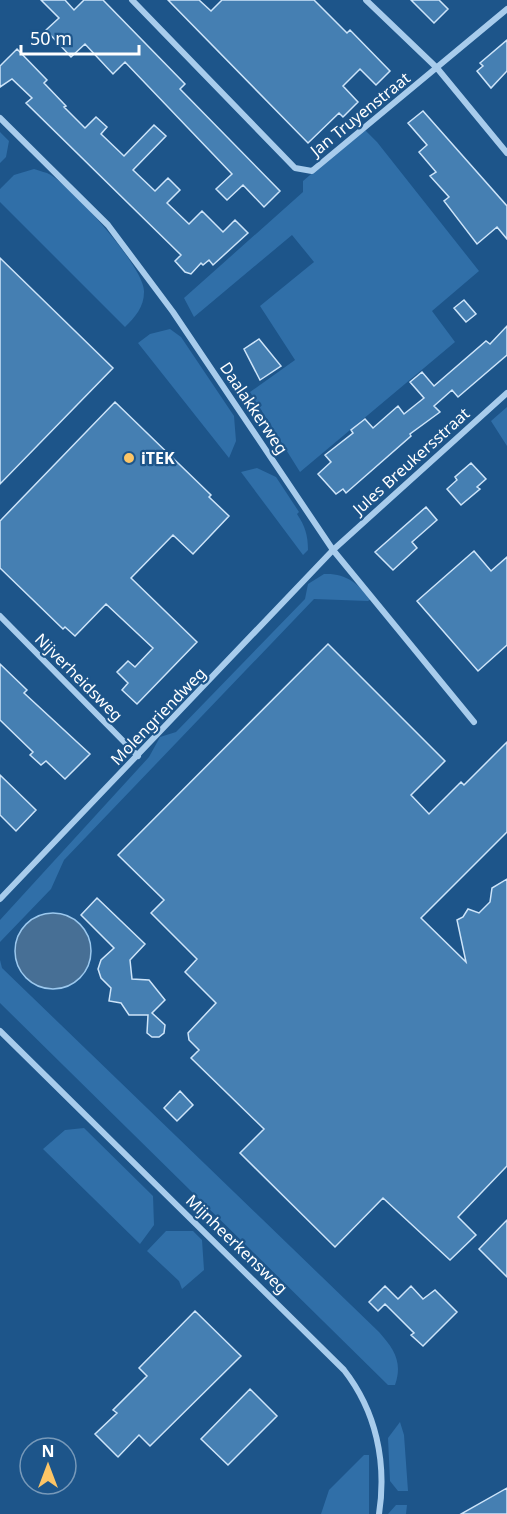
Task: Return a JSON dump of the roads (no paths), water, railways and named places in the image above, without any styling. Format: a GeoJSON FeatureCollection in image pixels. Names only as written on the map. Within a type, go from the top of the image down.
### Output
{"type":"FeatureCollection","features":[{"type":"Feature","properties":{"kind":"street","name":"Jan Truyenstraat"},"geometry":{"type":"LineString","coordinates":[[132,0],[295,168],[312,171],[507,9]]}},
{"type":"Feature","properties":{"kind":"street"},"geometry":{"type":"LineString","coordinates":[[366,0],[437,68],[507,153]]}},
{"type":"Feature","properties":{"kind":"street","name":"Daalakkerweg"},"geometry":{"type":"LineString","coordinates":[[0,118],[108,225],[173,312],[333,550],[474,722]]}},
{"type":"Feature","properties":{"kind":"street","name":"Jules Breukersstraat"},"geometry":{"type":"LineString","coordinates":[[333,550],[507,393]]}},
{"type":"Feature","properties":{"kind":"street","name":"Molengriendweg"},"geometry":{"type":"LineString","coordinates":[[0,899],[333,550]]}},
{"type":"Feature","properties":{"kind":"street","name":"Nijverheidsweg"},"geometry":{"type":"LineString","coordinates":[[0,616],[138,756]]}},
{"type":"Feature","properties":{"kind":"street","name":"Mijnheerkensweg"},"geometry":{"type":"LineString","coordinates":[[0,1031],[344,1370],[364,1400],[376,1436],[380,1466],[379,1514]]}},
{"type":"Feature","properties":{"kind":"place","name":"iTEK"},"geometry":{"type":"Point","coordinates":[129,458]}}]}
